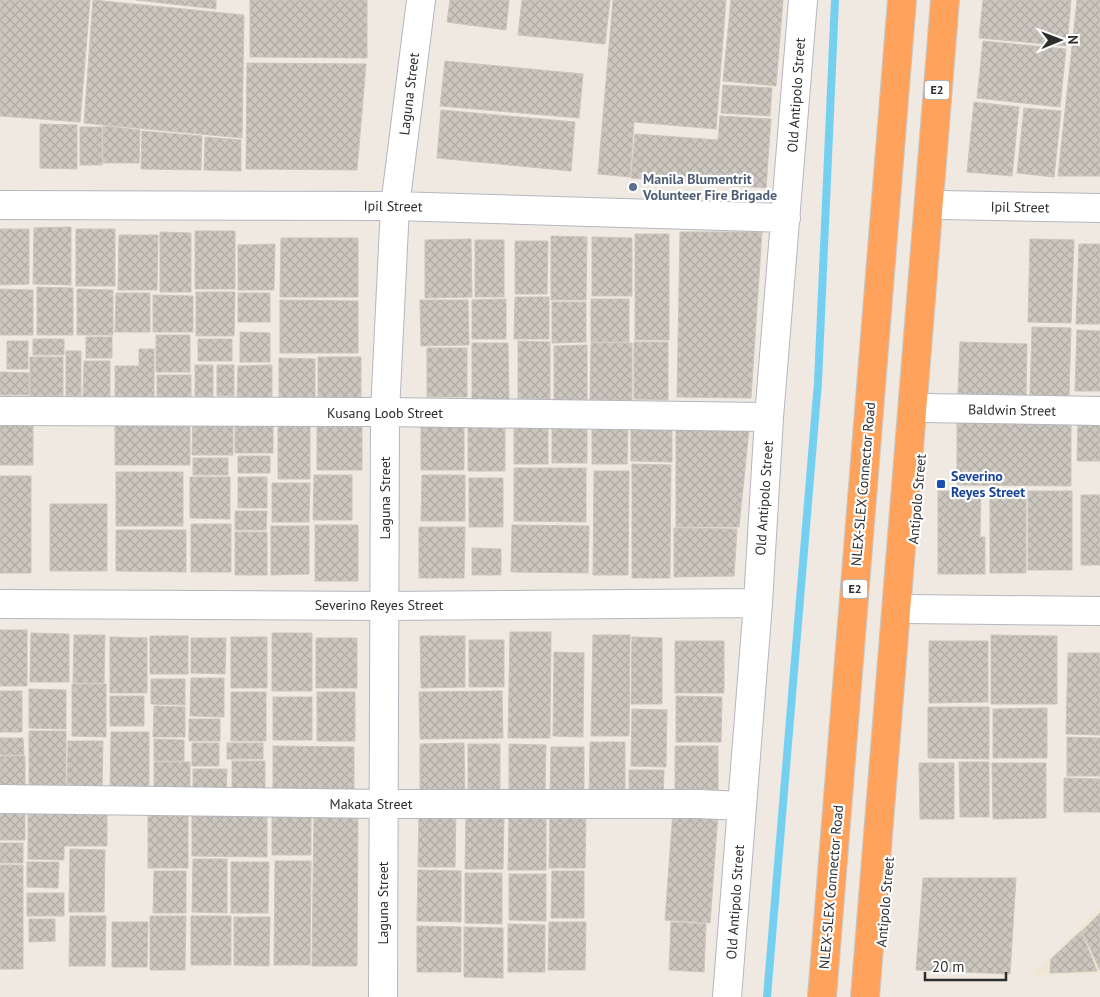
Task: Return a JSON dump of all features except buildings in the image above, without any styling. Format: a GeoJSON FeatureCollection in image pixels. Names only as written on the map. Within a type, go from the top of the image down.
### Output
{"type":"FeatureCollection","features":[{"type":"Feature","properties":{"kind":"highway","name":"NLEX-SLEX Connector Road"},"geometry":{"type":"LineString","coordinates":[[822,997],[902,0]]}},
{"type":"Feature","properties":{"kind":"highway","name":"E2"},"geometry":{"type":"LineString","coordinates":[[865,997],[945,0]]}},
{"type":"Feature","properties":{"kind":"street","name":"Laguna Street"},"geometry":{"type":"LineString","coordinates":[[383,997],[385,412],[395,206],[421,0]]}},
{"type":"Feature","properties":{"kind":"street","name":"Old Antipolo Street"},"geometry":{"type":"LineString","coordinates":[[727,997],[758,603],[769,417],[803,0]]}},
{"type":"Feature","properties":{"kind":"street","name":"Antipolo Street"},"geometry":{"type":"LineString","coordinates":[[877,997],[957,0]]}},
{"type":"Feature","properties":{"kind":"street","name":"Ipil Street"},"geometry":{"type":"LineString","coordinates":[[0,205],[395,206],[786,218]]}},
{"type":"Feature","properties":{"kind":"street","name":"Ipil Street"},"geometry":{"type":"LineString","coordinates":[[941,205],[1100,208]]}},
{"type":"Feature","properties":{"kind":"street","name":"Baldwin Street"},"geometry":{"type":"LineString","coordinates":[[924,408],[1100,411]]}},
{"type":"Feature","properties":{"kind":"street","name":"Kusang Loob Street"},"geometry":{"type":"LineString","coordinates":[[0,411],[385,412],[769,417]]}},
{"type":"Feature","properties":{"kind":"street","name":"Severino Reyes Street"},"geometry":{"type":"LineString","coordinates":[[0,604],[384,606],[758,603]]}},
{"type":"Feature","properties":{"kind":"street"},"geometry":{"type":"LineString","coordinates":[[908,608],[1100,611]]}},
{"type":"Feature","properties":{"kind":"street","name":"Makata Street"},"geometry":{"type":"LineString","coordinates":[[0,799],[384,804],[699,804],[742,806]]}},
{"type":"Feature","properties":{"kind":"shaded area"},"geometry":{"type":"Polygon","coordinates":[[[1100,908],[1100,973],[1033,975],[1100,908]]]}},
{"type":"Feature","properties":{"kind":"waterway"},"geometry":{"type":"LineString","coordinates":[[767,997],[818,382],[835,0]]}},
{"type":"Feature","properties":{"kind":"place","name":"Manila Blumentrit Volunteer Fire Brigade"},"geometry":{"type":"Point","coordinates":[633,187]}},
{"type":"Feature","properties":{"kind":"place","name":"Severino Reyes Street"},"geometry":{"type":"Point","coordinates":[941,484]}}]}
